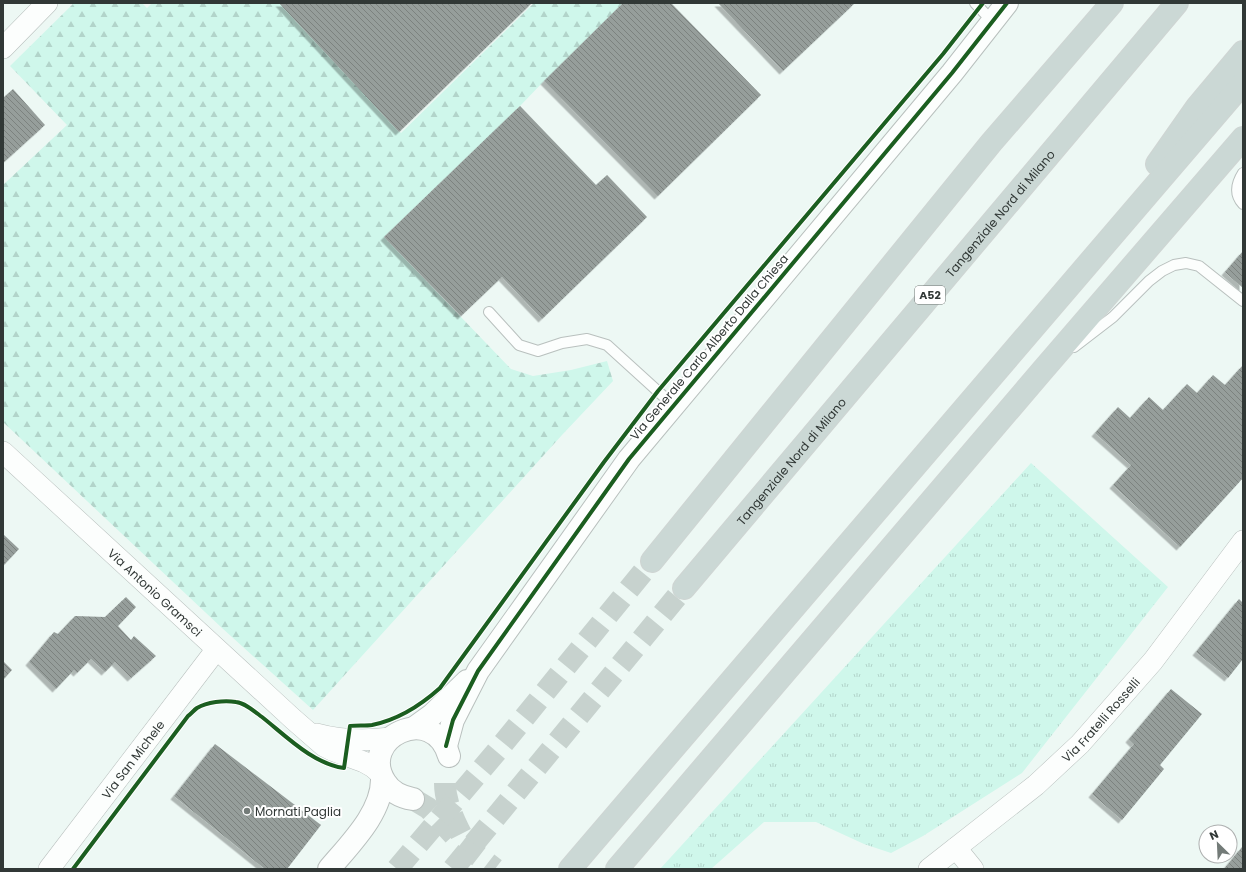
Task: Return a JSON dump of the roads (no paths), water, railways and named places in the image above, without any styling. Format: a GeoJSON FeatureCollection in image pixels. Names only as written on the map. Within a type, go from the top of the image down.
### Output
{"type":"FeatureCollection","features":[{"type":"Feature","properties":{"kind":"highway"},"geometry":{"type":"LineString","coordinates":[[991,144],[1093,3]]}},
{"type":"Feature","properties":{"kind":"highway"},"geometry":{"type":"LineString","coordinates":[[652,561],[991,144],[1112,3]]}},
{"type":"Feature","properties":{"kind":"highway","name":"Tangenziale Nord di Milano"},"geometry":{"type":"LineString","coordinates":[[684,588],[1177,3]]}},
{"type":"Feature","properties":{"kind":"highway"},"geometry":{"type":"LineString","coordinates":[[1082,270],[1197,107],[1243,52]]}},
{"type":"Feature","properties":{"kind":"highway"},"geometry":{"type":"LineString","coordinates":[[570,869],[1243,83]]}},
{"type":"Feature","properties":{"kind":"highway"},"geometry":{"type":"LineString","coordinates":[[617,869],[1243,138]]}},
{"type":"Feature","properties":{"kind":"street"},"geometry":{"type":"LineString","coordinates":[[6,37],[47,3]]}},
{"type":"Feature","properties":{"kind":"street","name":"Via Generale Carlo Alberto Dalla Chiesa"},"geometry":{"type":"LineString","coordinates":[[414,728],[425,730],[440,738],[447,751],[454,720],[478,671],[629,459],[947,79],[1008,3]]}},
{"type":"Feature","properties":{"kind":"street","name":"Via Antonio Gramsci"},"geometry":{"type":"LineString","coordinates":[[3,452],[216,650],[307,732],[324,746],[364,762],[373,767],[382,776]]}},
{"type":"Feature","properties":{"kind":"street","name":"Via Fratelli Rosselli"},"geometry":{"type":"LineString","coordinates":[[929,869],[1036,785],[1080,744],[1153,661],[1243,541]]}},
{"type":"Feature","properties":{"kind":"street","name":"Via San Michele"},"geometry":{"type":"LineString","coordinates":[[49,869],[216,650]]}},
{"type":"Feature","properties":{"kind":"street","name":"Via Generale Carlo Alberto Dalla Chiesa"},"geometry":{"type":"LineString","coordinates":[[391,738],[401,731],[414,728],[432,715],[478,671]]}},
{"type":"Feature","properties":{"kind":"street","name":"Via Antonio Gramsci"},"geometry":{"type":"LineString","coordinates":[[307,732],[348,740],[391,738]]}},
{"type":"Feature","properties":{"kind":"street"},"geometry":{"type":"LineString","coordinates":[[329,869],[359,834],[382,814],[409,798],[388,788],[379,766],[383,747],[391,738]]}},
{"type":"Feature","properties":{"kind":"street"},"geometry":{"type":"LineString","coordinates":[[359,834],[376,806],[382,787],[382,776]]}},
{"type":"Feature","properties":{"kind":"street"},"geometry":{"type":"LineString","coordinates":[[956,848],[973,869]]}},
{"type":"Feature","properties":{"kind":"lane"},"geometry":{"type":"LineString","coordinates":[[975,3],[993,22]]}},
{"type":"Feature","properties":{"kind":"lane"},"geometry":{"type":"LineString","coordinates":[[1243,174],[1238,183],[1236,192],[1239,200],[1243,204]]}},
{"type":"Feature","properties":{"kind":"lane"},"geometry":{"type":"LineString","coordinates":[[1042,371],[1114,316],[1149,281],[1162,271],[1174,265],[1186,263],[1199,266],[1243,301]]}},
{"type":"Feature","properties":{"kind":"lane"},"geometry":{"type":"LineString","coordinates":[[489,312],[519,345],[538,351],[562,343],[587,339],[608,345],[674,405]]}},
{"type":"Feature","properties":{"kind":"tunnel"},"geometry":{"type":"LineString","coordinates":[[397,869],[497,751],[652,561]]}},
{"type":"Feature","properties":{"kind":"tunnel"},"geometry":{"type":"LineString","coordinates":[[453,869],[684,588]]}},
{"type":"Feature","properties":{"kind":"tunnel"},"geometry":{"type":"LineString","coordinates":[[445,783],[445,790],[452,816],[461,834]]}},
{"type":"Feature","properties":{"kind":"tunnel"},"geometry":{"type":"LineString","coordinates":[[413,799],[428,808],[459,841],[495,869]]}},
{"type":"Feature","properties":{"kind":"place","name":"Mornati Paglia"},"geometry":{"type":"Point","coordinates":[247,811]}}]}
